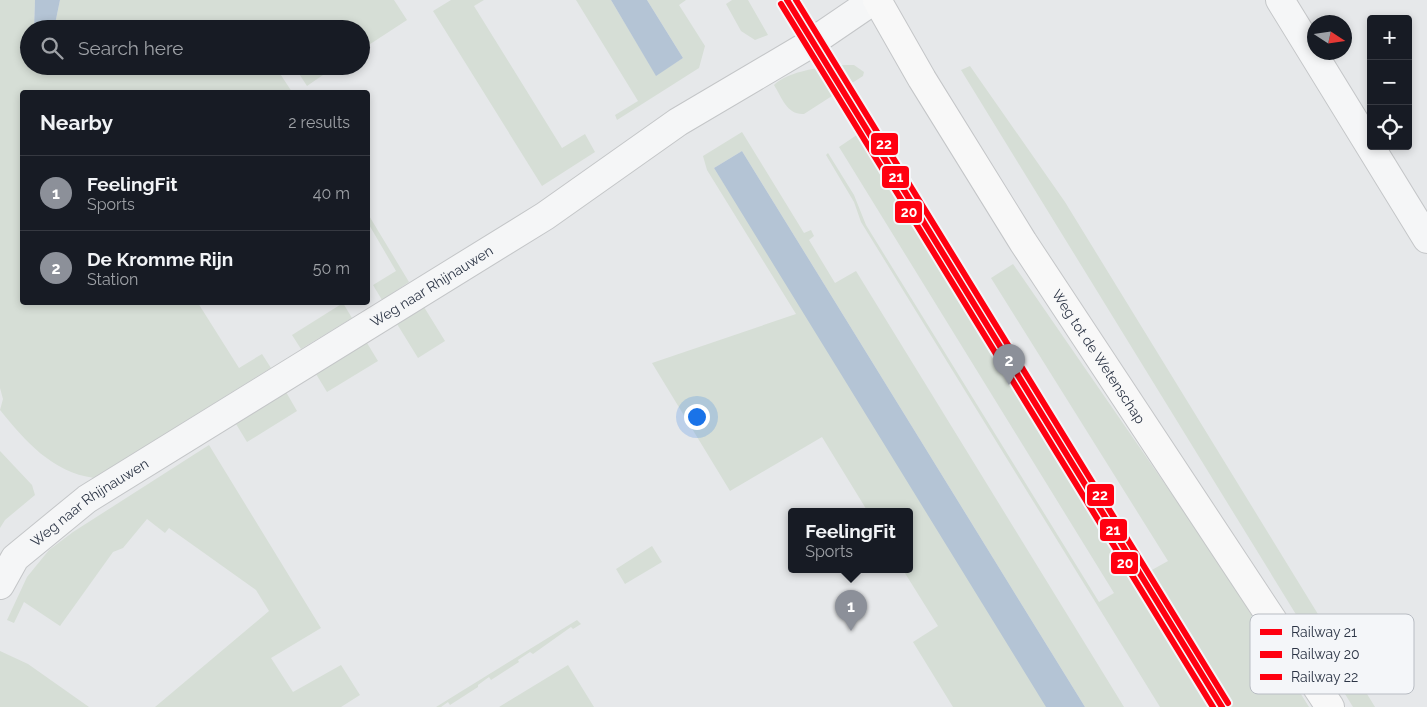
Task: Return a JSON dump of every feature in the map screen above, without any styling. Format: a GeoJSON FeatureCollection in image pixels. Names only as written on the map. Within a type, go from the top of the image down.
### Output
{"type":"FeatureCollection","features":[{"type":"Feature","properties":{"kind":"main road","name":"Weg tot de Wetenschap"},"geometry":{"type":"LineString","coordinates":[[875,0],[1023,242],[1269,614]]}},
{"type":"Feature","properties":{"kind":"main road","name":"Weg tot de Wetenschap"},"geometry":{"type":"LineString","coordinates":[[1321,694],[1330,707]]}},
{"type":"Feature","properties":{"kind":"street","name":"Weg naar Rhijnauwen"},"geometry":{"type":"LineString","coordinates":[[0,585],[15,558],[87,499],[545,216],[678,122],[805,47],[875,0]]}},
{"type":"Feature","properties":{"kind":"street"},"geometry":{"type":"LineString","coordinates":[[1280,0],[1427,239]]}},
{"type":"Feature","properties":{"kind":"shaded area"},"geometry":{"type":"Polygon","coordinates":[[[0,0],[35,0],[34,20],[20,20],[20,75],[281,75],[291,90],[20,90],[20,305],[199,305],[239,368],[262,354],[271,368],[94,478],[79,475],[65,469],[52,462],[30,444],[0,410],[3,399],[0,388],[0,0]]]}},
{"type":"Feature","properties":{"kind":"shaded area"},"geometry":{"type":"Polygon","coordinates":[[[60,0],[394,0],[407,20],[370,44],[370,20],[56,20],[60,0]]]}},
{"type":"Feature","properties":{"kind":"shaded area"},"geometry":{"type":"Polygon","coordinates":[[[451,0],[484,0],[474,6],[562,148],[585,134],[595,152],[542,186],[433,11],[451,0]]]}},
{"type":"Feature","properties":{"kind":"shaded area"},"geometry":{"type":"Polygon","coordinates":[[[576,0],[611,0],[656,75],[683,58],[647,0],[686,0],[679,5],[705,46],[699,68],[617,120],[615,115],[638,101],[576,0]]]}},
{"type":"Feature","properties":{"kind":"shaded area"},"geometry":{"type":"Polygon","coordinates":[[[732,0],[748,0],[768,35],[755,40],[741,31],[726,4],[732,0]]]}},
{"type":"Feature","properties":{"kind":"shaded area"},"geometry":{"type":"Polygon","coordinates":[[[854,65],[864,72],[863,76],[804,114],[798,114],[789,109],[774,85],[790,75],[812,69],[854,65]]]}},
{"type":"Feature","properties":{"kind":"shaded area"},"geometry":{"type":"Polygon","coordinates":[[[970,66],[1065,202],[1318,614],[1296,614],[961,70],[970,66]]]}},
{"type":"Feature","properties":{"kind":"shaded area"},"geometry":{"type":"Polygon","coordinates":[[[300,75],[323,75],[307,86],[300,75]]]}},
{"type":"Feature","properties":{"kind":"shaded area"},"geometry":{"type":"Polygon","coordinates":[[[873,124],[943,237],[1141,576],[1168,561],[991,278],[1013,264],[1216,558],[1251,614],[1250,694],[1301,694],[1309,707],[1160,707],[861,222],[854,202],[826,155],[828,153],[854,195],[866,225],[1099,602],[1114,593],[839,147],[873,124]]]}},
{"type":"Feature","properties":{"kind":"shaded area"},"geometry":{"type":"Polygon","coordinates":[[[742,132],[804,233],[811,230],[814,236],[809,240],[835,283],[856,271],[1124,707],[1085,707],[742,151],[714,168],[1058,707],[953,707],[913,642],[938,626],[905,573],[913,573],[913,508],[866,508],[822,437],[730,491],[652,363],[796,314],[707,170],[703,156],[742,132]]]}},
{"type":"Feature","properties":{"kind":"shaded area"},"geometry":{"type":"Polygon","coordinates":[[[370,217],[409,282],[382,300],[373,285],[396,271],[370,226],[370,217]]]}},
{"type":"Feature","properties":{"kind":"shaded area"},"geometry":{"type":"Polygon","coordinates":[[[340,305],[344,305],[352,318],[301,349],[292,335],[340,305]]]}},
{"type":"Feature","properties":{"kind":"shaded area"},"geometry":{"type":"Polygon","coordinates":[[[424,307],[445,341],[418,358],[397,324],[424,307]]]}},
{"type":"Feature","properties":{"kind":"shaded area"},"geometry":{"type":"Polygon","coordinates":[[[367,343],[378,361],[327,392],[316,374],[367,343]]]}},
{"type":"Feature","properties":{"kind":"shaded area"},"geometry":{"type":"Polygon","coordinates":[[[286,392],[297,411],[247,442],[236,424],[286,392]]]}},
{"type":"Feature","properties":{"kind":"shaded area"},"geometry":{"type":"Polygon","coordinates":[[[209,445],[321,628],[271,658],[293,692],[341,665],[360,695],[341,707],[155,707],[269,611],[256,590],[169,528],[165,533],[147,519],[123,548],[113,552],[60,626],[24,602],[14,623],[7,620],[27,577],[49,550],[73,532],[209,445]]]}},
{"type":"Feature","properties":{"kind":"shaded area"},"geometry":{"type":"Polygon","coordinates":[[[0,451],[32,485],[35,495],[5,520],[0,528],[0,451]]]}},
{"type":"Feature","properties":{"kind":"shaded area"},"geometry":{"type":"Polygon","coordinates":[[[652,546],[662,562],[625,584],[616,569],[652,546]]]}},
{"type":"Feature","properties":{"kind":"shaded area"},"geometry":{"type":"Polygon","coordinates":[[[577,620],[581,624],[573,629],[571,627],[533,654],[530,652],[518,660],[519,662],[491,680],[489,677],[478,687],[450,705],[448,702],[441,707],[436,707],[577,620]]]}},
{"type":"Feature","properties":{"kind":"shaded area"},"geometry":{"type":"Polygon","coordinates":[[[0,651],[28,664],[89,707],[0,707],[0,651]]]}},
{"type":"Feature","properties":{"kind":"shaded area"},"geometry":{"type":"Polygon","coordinates":[[[568,665],[594,707],[499,707],[568,665]]]}},
{"type":"Feature","properties":{"kind":"shaded area"},"geometry":{"type":"Polygon","coordinates":[[[1345,694],[1367,694],[1375,707],[1353,707],[1345,694]]]}},
{"type":"Feature","properties":{"kind":"water"},"geometry":{"type":"Polygon","coordinates":[[[35,0],[60,0],[56,20],[34,20],[35,0]]]}},
{"type":"Feature","properties":{"kind":"water"},"geometry":{"type":"Polygon","coordinates":[[[611,0],[647,0],[683,58],[656,76],[611,0]]]}},
{"type":"Feature","properties":{"kind":"water"},"geometry":{"type":"Polygon","coordinates":[[[742,151],[1085,707],[1046,707],[714,168],[742,151]]]}},
{"type":"Feature","properties":{"kind":"rail line","name":"21"},"geometry":{"type":"LineString","coordinates":[[787,0],[1222,707]]}},
{"type":"Feature","properties":{"kind":"rail line","name":"22"},"geometry":{"type":"LineString","coordinates":[[796,0],[1228,703]]}},
{"type":"Feature","properties":{"kind":"rail line","name":"20"},"geometry":{"type":"LineString","coordinates":[[781,4],[1213,707]]}},
{"type":"Feature","properties":{"kind":"place","name":"De Kromme Rijn"},"geometry":{"type":"Point","coordinates":[1009,385]}},
{"type":"Feature","properties":{"kind":"place","name":"FeelingFit"},"geometry":{"type":"Point","coordinates":[851,631]}}]}
